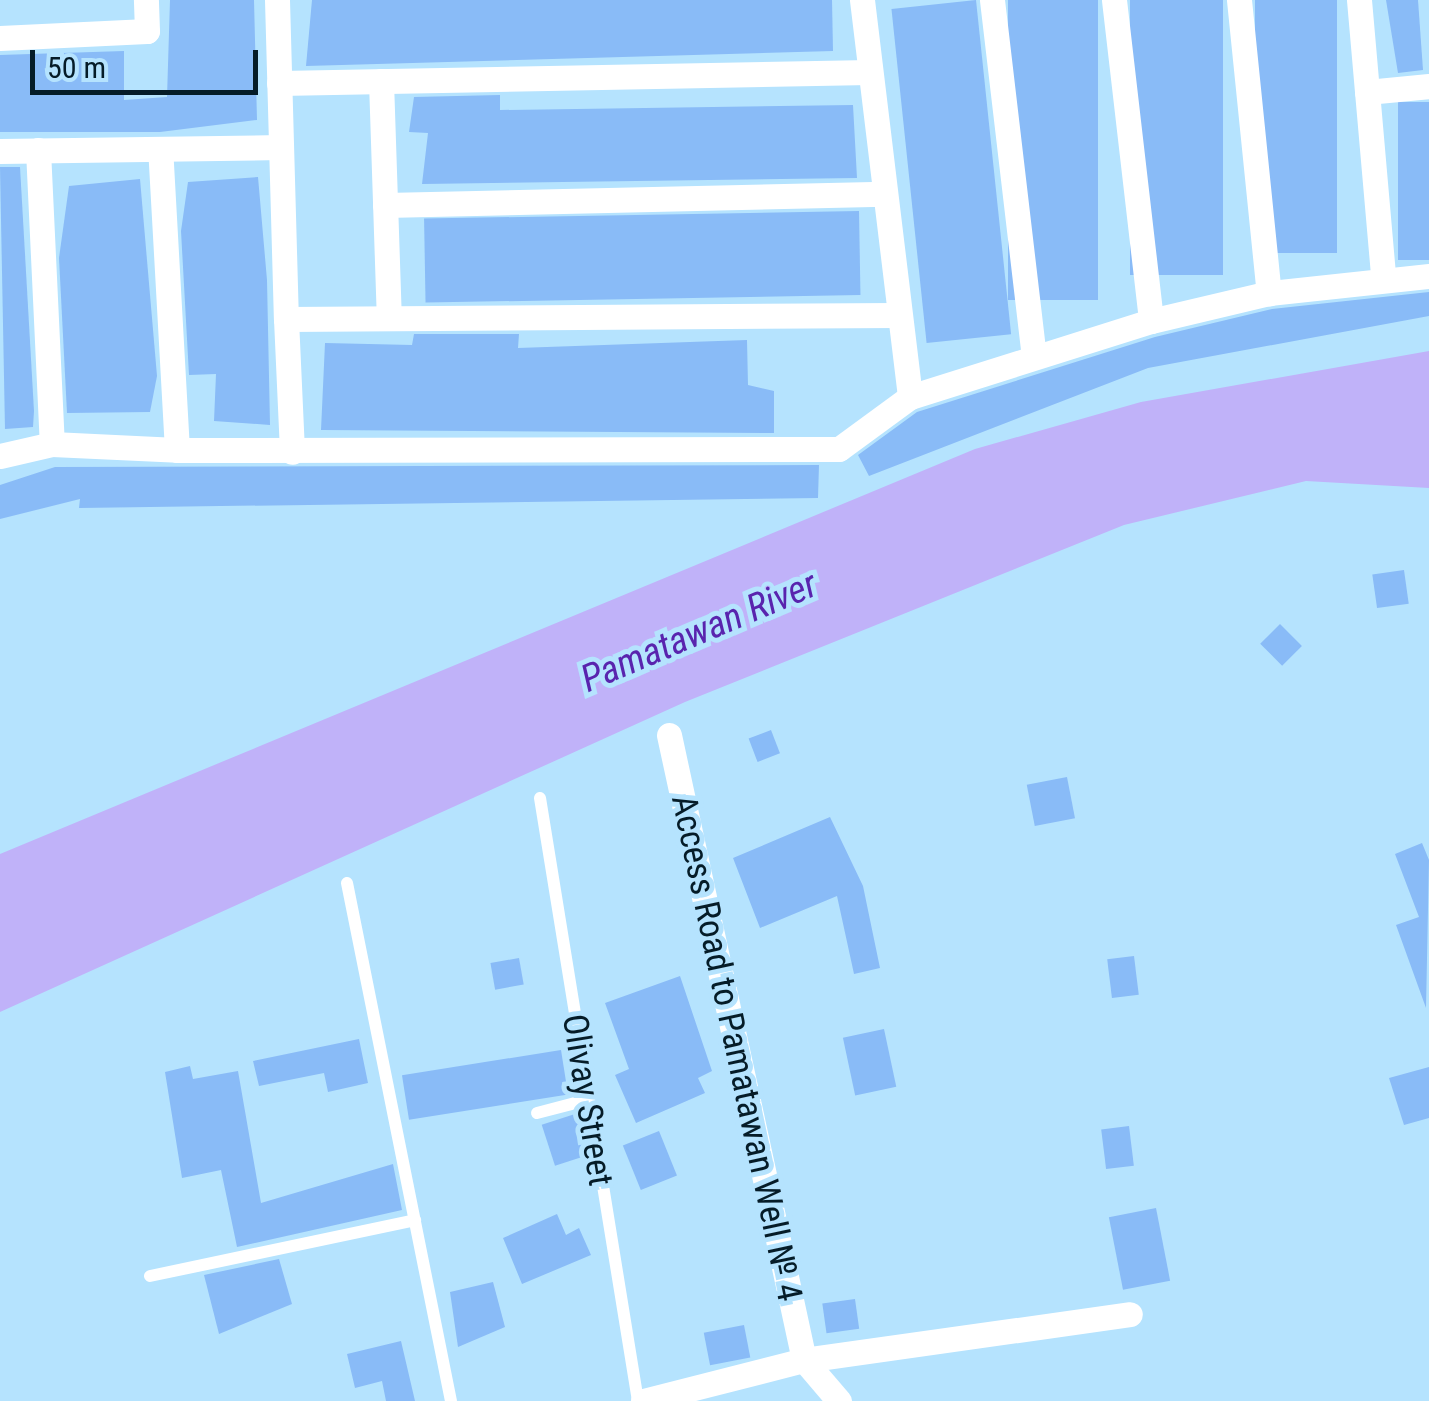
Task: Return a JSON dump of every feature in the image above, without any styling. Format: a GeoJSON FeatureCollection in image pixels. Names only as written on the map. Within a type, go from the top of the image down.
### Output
{"type":"FeatureCollection","features":[{"type":"Feature","properties":{"kind":"street"},"geometry":{"type":"LineString","coordinates":[[0,38],[147,31],[146,0]]}},
{"type":"Feature","properties":{"kind":"street"},"geometry":{"type":"LineString","coordinates":[[277,0],[292,452]]}},
{"type":"Feature","properties":{"kind":"street"},"geometry":{"type":"LineString","coordinates":[[862,0],[910,397]]}},
{"type":"Feature","properties":{"kind":"street"},"geometry":{"type":"LineString","coordinates":[[992,0],[1034,356]]}},
{"type":"Feature","properties":{"kind":"street"},"geometry":{"type":"LineString","coordinates":[[1114,0],[1151,320]]}},
{"type":"Feature","properties":{"kind":"street"},"geometry":{"type":"LineString","coordinates":[[1239,0],[1269,293]]}},
{"type":"Feature","properties":{"kind":"street"},"geometry":{"type":"LineString","coordinates":[[1359,0],[1383,278]]}},
{"type":"Feature","properties":{"kind":"street"},"geometry":{"type":"LineString","coordinates":[[280,83],[870,72]]}},
{"type":"Feature","properties":{"kind":"street"},"geometry":{"type":"LineString","coordinates":[[381,81],[390,318]]}},
{"type":"Feature","properties":{"kind":"street"},"geometry":{"type":"LineString","coordinates":[[1367,92],[1429,86]]}},
{"type":"Feature","properties":{"kind":"street"},"geometry":{"type":"LineString","coordinates":[[0,151],[281,147]]}},
{"type":"Feature","properties":{"kind":"street"},"geometry":{"type":"LineString","coordinates":[[160,149],[177,450]]}},
{"type":"Feature","properties":{"kind":"street"},"geometry":{"type":"LineString","coordinates":[[38,150],[52,444]]}},
{"type":"Feature","properties":{"kind":"street"},"geometry":{"type":"LineString","coordinates":[[386,205],[884,194]]}},
{"type":"Feature","properties":{"kind":"street"},"geometry":{"type":"LineString","coordinates":[[0,456],[52,444],[292,452],[839,449],[910,397],[1151,320],[1269,293],[1429,276]]}},
{"type":"Feature","properties":{"kind":"street"},"geometry":{"type":"LineString","coordinates":[[286,319],[897,314]]}},
{"type":"Feature","properties":{"kind":"street","name":"Access Road to Pamatawan Well № 4"},"geometry":{"type":"LineString","coordinates":[[668,735],[804,1360]]}},
{"type":"Feature","properties":{"kind":"street"},"geometry":{"type":"LineString","coordinates":[[640,1401],[804,1360],[1130,1314]]}},
{"type":"Feature","properties":{"kind":"street"},"geometry":{"type":"LineString","coordinates":[[804,1360],[839,1401]]}},
{"type":"Feature","properties":{"kind":"lane","name":"Olivay Street"},"geometry":{"type":"LineString","coordinates":[[540,798],[587,1100],[640,1401]]}},
{"type":"Feature","properties":{"kind":"lane"},"geometry":{"type":"LineString","coordinates":[[346,882],[451,1401]]}},
{"type":"Feature","properties":{"kind":"lane"},"geometry":{"type":"LineString","coordinates":[[537,1113],[587,1100]]}},
{"type":"Feature","properties":{"kind":"lane"},"geometry":{"type":"LineString","coordinates":[[150,1276],[414,1220]]}},
{"type":"Feature","properties":{"kind":"water","name":"Pamatawan River"},"geometry":{"type":"Polygon","coordinates":[[[1429,351],[1429,488],[1306,481],[1124,525],[685,702],[0,1012],[0,854],[975,449],[1141,402],[1429,351]]]}},
{"type":"Feature","properties":{"kind":"building"},"geometry":{"type":"Polygon","coordinates":[[[170,0],[254,0],[257,120],[160,132],[0,132],[0,55],[124,51],[124,100],[167,97],[170,0]]]}},
{"type":"Feature","properties":{"kind":"building"},"geometry":{"type":"Polygon","coordinates":[[[312,0],[832,0],[833,51],[306,66],[312,0]]]}},
{"type":"Feature","properties":{"kind":"building"},"geometry":{"type":"Polygon","coordinates":[[[976,0],[1011,334],[927,343],[891,9],[976,0]]]}},
{"type":"Feature","properties":{"kind":"building"},"geometry":{"type":"Polygon","coordinates":[[[1008,0],[1098,0],[1098,300],[1008,300],[1008,0]]]}},
{"type":"Feature","properties":{"kind":"building"},"geometry":{"type":"Polygon","coordinates":[[[1130,0],[1223,0],[1223,275],[1130,275],[1130,0]]]}},
{"type":"Feature","properties":{"kind":"building"},"geometry":{"type":"Polygon","coordinates":[[[1255,0],[1337,0],[1337,253],[1255,253],[1255,0]]]}},
{"type":"Feature","properties":{"kind":"building"},"geometry":{"type":"Polygon","coordinates":[[[1386,0],[1418,0],[1423,70],[1398,73],[1386,0]]]}},
{"type":"Feature","properties":{"kind":"building"},"geometry":{"type":"Polygon","coordinates":[[[500,95],[500,110],[853,105],[857,178],[422,184],[428,133],[409,132],[414,97],[500,95]]]}},
{"type":"Feature","properties":{"kind":"building"},"geometry":{"type":"Polygon","coordinates":[[[1398,102],[1429,102],[1429,260],[1398,260],[1398,102]]]}},
{"type":"Feature","properties":{"kind":"building"},"geometry":{"type":"Polygon","coordinates":[[[0,167],[20,167],[33,427],[5,429],[0,167]]]}},
{"type":"Feature","properties":{"kind":"building"},"geometry":{"type":"Polygon","coordinates":[[[258,177],[267,280],[270,425],[214,421],[216,374],[189,375],[181,231],[188,182],[258,177]]]}},
{"type":"Feature","properties":{"kind":"building"},"geometry":{"type":"Polygon","coordinates":[[[140,179],[157,376],[150,412],[67,413],[59,258],[69,186],[140,179]]]}},
{"type":"Feature","properties":{"kind":"building"},"geometry":{"type":"Polygon","coordinates":[[[859,211],[860,295],[426,303],[424,219],[859,211]]]}},
{"type":"Feature","properties":{"kind":"building"},"geometry":{"type":"Polygon","coordinates":[[[1429,292],[1429,316],[1148,368],[869,476],[858,455],[917,412],[1155,337],[1272,309],[1429,292]]]}},
{"type":"Feature","properties":{"kind":"building"},"geometry":{"type":"Polygon","coordinates":[[[414,334],[519,334],[518,348],[747,340],[748,385],[774,391],[774,433],[321,430],[325,343],[412,345],[414,334]]]}},
{"type":"Feature","properties":{"kind":"building"},"geometry":{"type":"Polygon","coordinates":[[[819,465],[818,498],[79,508],[80,499],[0,519],[0,485],[55,467],[819,465]]]}},
{"type":"Feature","properties":{"kind":"building"},"geometry":{"type":"Polygon","coordinates":[[[1404,570],[1409,604],[1377,608],[1372,574],[1404,570]]]}},
{"type":"Feature","properties":{"kind":"building"},"geometry":{"type":"Polygon","coordinates":[[[1280,624],[1302,646],[1282,666],[1260,644],[1280,624]]]}},
{"type":"Feature","properties":{"kind":"building"},"geometry":{"type":"Polygon","coordinates":[[[771,730],[780,753],[758,762],[749,739],[771,730]]]}},
{"type":"Feature","properties":{"kind":"building"},"geometry":{"type":"Polygon","coordinates":[[[1067,777],[1075,818],[1035,826],[1027,785],[1067,777]]]}},
{"type":"Feature","properties":{"kind":"building"},"geometry":{"type":"Polygon","coordinates":[[[830,817],[863,886],[880,968],[854,974],[837,896],[760,928],[733,858],[830,817]]]}},
{"type":"Feature","properties":{"kind":"building"},"geometry":{"type":"Polygon","coordinates":[[[1422,843],[1429,860],[1426,1008],[1396,925],[1419,917],[1395,854],[1422,843]]]}},
{"type":"Feature","properties":{"kind":"building"},"geometry":{"type":"Polygon","coordinates":[[[1134,956],[1139,995],[1112,998],[1107,959],[1134,956]]]}},
{"type":"Feature","properties":{"kind":"building"},"geometry":{"type":"Polygon","coordinates":[[[519,958],[524,985],[495,990],[490,963],[519,958]]]}},
{"type":"Feature","properties":{"kind":"building"},"geometry":{"type":"Polygon","coordinates":[[[680,976],[712,1071],[698,1078],[705,1093],[636,1123],[615,1075],[629,1069],[605,1003],[680,976]]]}},
{"type":"Feature","properties":{"kind":"building"},"geometry":{"type":"Polygon","coordinates":[[[884,1029],[896,1087],[855,1095],[843,1038],[884,1029]]]}},
{"type":"Feature","properties":{"kind":"building"},"geometry":{"type":"Polygon","coordinates":[[[359,1039],[368,1083],[328,1092],[324,1073],[259,1086],[253,1061],[359,1039]]]}},
{"type":"Feature","properties":{"kind":"building"},"geometry":{"type":"Polygon","coordinates":[[[561,1050],[568,1094],[409,1120],[402,1075],[561,1050]]]}},
{"type":"Feature","properties":{"kind":"building"},"geometry":{"type":"Polygon","coordinates":[[[190,1066],[193,1079],[238,1071],[261,1203],[393,1164],[402,1210],[237,1247],[221,1170],[182,1178],[165,1072],[190,1066]]]}},
{"type":"Feature","properties":{"kind":"building"},"geometry":{"type":"Polygon","coordinates":[[[1429,1067],[1429,1118],[1404,1125],[1389,1078],[1429,1067]]]}},
{"type":"Feature","properties":{"kind":"building"},"geometry":{"type":"Polygon","coordinates":[[[575,1114],[588,1155],[555,1166],[542,1125],[575,1114]]]}},
{"type":"Feature","properties":{"kind":"building"},"geometry":{"type":"Polygon","coordinates":[[[1129,1126],[1134,1166],[1106,1169],[1101,1129],[1129,1126]]]}},
{"type":"Feature","properties":{"kind":"building"},"geometry":{"type":"Polygon","coordinates":[[[659,1131],[677,1176],[641,1190],[623,1146],[659,1131]]]}},
{"type":"Feature","properties":{"kind":"building"},"geometry":{"type":"Polygon","coordinates":[[[1156,1208],[1170,1281],[1123,1290],[1109,1217],[1156,1208]]]}},
{"type":"Feature","properties":{"kind":"building"},"geometry":{"type":"Polygon","coordinates":[[[557,1214],[566,1235],[579,1228],[591,1255],[522,1284],[503,1238],[557,1214]]]}},
{"type":"Feature","properties":{"kind":"building"},"geometry":{"type":"Polygon","coordinates":[[[279,1259],[292,1304],[219,1334],[204,1275],[279,1259]]]}},
{"type":"Feature","properties":{"kind":"building"},"geometry":{"type":"Polygon","coordinates":[[[493,1282],[505,1327],[458,1347],[450,1292],[493,1282]]]}},
{"type":"Feature","properties":{"kind":"building"},"geometry":{"type":"Polygon","coordinates":[[[855,1299],[859,1329],[826,1333],[822,1304],[855,1299]]]}},
{"type":"Feature","properties":{"kind":"building"},"geometry":{"type":"Polygon","coordinates":[[[744,1325],[750,1357],[710,1365],[704,1333],[744,1325]]]}},
{"type":"Feature","properties":{"kind":"building"},"geometry":{"type":"Polygon","coordinates":[[[401,1341],[415,1401],[386,1401],[382,1381],[355,1388],[347,1354],[401,1341]]]}}]}
